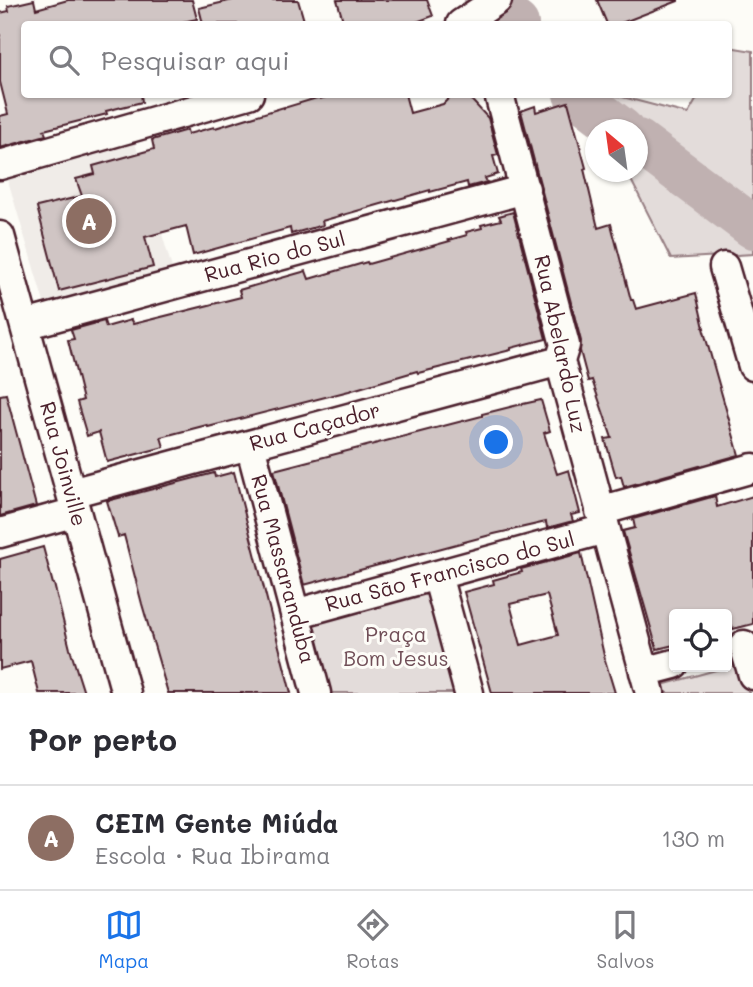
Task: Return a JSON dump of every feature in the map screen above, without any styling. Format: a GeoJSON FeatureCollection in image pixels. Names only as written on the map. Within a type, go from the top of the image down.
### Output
{"type":"FeatureCollection","features":[{"type":"Feature","properties":{"kind":"street"},"geometry":{"type":"LineString","coordinates":[[0,165],[235,98]]}},
{"type":"Feature","properties":{"kind":"street","name":"Rua Abelardo Luz"},"geometry":{"type":"LineString","coordinates":[[500,98],[565,345],[560,361],[647,682]]}},
{"type":"Feature","properties":{"kind":"street","name":"Rua Rio do Sul"},"geometry":{"type":"LineString","coordinates":[[25,325],[525,189]]}},
{"type":"Feature","properties":{"kind":"street","name":"Rua Joinville"},"geometry":{"type":"LineString","coordinates":[[0,236],[126,693]]}},
{"type":"Feature","properties":{"kind":"street"},"geometry":{"type":"LineString","coordinates":[[724,267],[753,366]]}},
{"type":"Feature","properties":{"kind":"street","name":"Rua Caçador"},"geometry":{"type":"LineString","coordinates":[[0,533],[73,503],[250,445],[560,361]]}},
{"type":"Feature","properties":{"kind":"street","name":"Rua Massaranduba"},"geometry":{"type":"LineString","coordinates":[[250,445],[316,693]]}},
{"type":"Feature","properties":{"kind":"street","name":"Rua São Francisco do Sul"},"geometry":{"type":"LineString","coordinates":[[295,614],[437,575],[753,468]]}},
{"type":"Feature","properties":{"kind":"street"},"geometry":{"type":"LineString","coordinates":[[437,575],[469,693]]}},
{"type":"Feature","properties":{"kind":"street"},"geometry":{"type":"LineString","coordinates":[[741,645],[753,676]]}},
{"type":"Feature","properties":{"kind":"street"},"geometry":{"type":"LineString","coordinates":[[647,682],[669,667]]}},
{"type":"Feature","properties":{"kind":"shaded area"},"geometry":{"type":"Polygon","coordinates":[[[133,136],[172,268],[45,306],[6,174],[133,136]]]}},
{"type":"Feature","properties":{"kind":"green space"},"geometry":{"type":"Polygon","coordinates":[[[732,48],[753,51],[753,254],[671,259],[632,182],[648,182],[648,119],[601,119],[590,98],[627,98],[688,114],[697,98],[732,98],[732,48]]]}},
{"type":"Feature","properties":{"kind":"green space","name":"Praça Bom Jesus"},"geometry":{"type":"Polygon","coordinates":[[[427,593],[455,693],[329,693],[310,625],[427,593]]]}},
{"type":"Feature","properties":{"kind":"green space"},"geometry":{"type":"Polygon","coordinates":[[[741,663],[749,693],[665,693],[662,685],[709,672],[732,672],[732,666],[741,663]]]}},
{"type":"Feature","properties":{"kind":"building"},"geometry":{"type":"Polygon","coordinates":[[[34,0],[36,9],[68,0],[192,0],[197,19],[21,21],[21,98],[142,98],[142,102],[44,130],[46,135],[0,148],[0,116],[8,114],[0,82],[0,13],[9,11],[8,6],[34,0]]]}},
{"type":"Feature","properties":{"kind":"building"},"geometry":{"type":"Polygon","coordinates":[[[233,0],[298,0],[304,21],[202,21],[199,8],[233,0]]]}},
{"type":"Feature","properties":{"kind":"building"},"geometry":{"type":"Polygon","coordinates":[[[337,0],[427,0],[433,16],[419,21],[343,21],[337,0]]]}},
{"type":"Feature","properties":{"kind":"building"},"geometry":{"type":"Polygon","coordinates":[[[597,0],[678,0],[627,21],[606,21],[597,0]]]}},
{"type":"Feature","properties":{"kind":"building"},"geometry":{"type":"Polygon","coordinates":[[[406,98],[410,113],[443,104],[449,98],[470,98],[488,118],[498,155],[493,156],[498,174],[485,178],[487,182],[468,187],[467,182],[430,190],[322,221],[323,225],[291,234],[290,228],[193,255],[186,226],[145,237],[153,267],[59,291],[37,207],[82,196],[76,179],[95,174],[93,166],[154,149],[152,140],[187,130],[188,134],[215,128],[320,99],[406,98]]]}},
{"type":"Feature","properties":{"kind":"building"},"geometry":{"type":"Polygon","coordinates":[[[568,102],[585,164],[585,182],[598,228],[611,224],[631,300],[636,309],[696,293],[703,328],[739,455],[624,487],[621,476],[616,477],[605,439],[612,438],[592,380],[588,381],[580,351],[581,341],[521,111],[535,106],[536,112],[568,102]]]}},
{"type":"Feature","properties":{"kind":"building"},"geometry":{"type":"Polygon","coordinates":[[[513,212],[546,339],[161,437],[164,447],[107,462],[99,432],[87,436],[77,402],[83,400],[68,340],[74,339],[71,330],[104,321],[106,327],[131,320],[133,324],[241,297],[239,290],[306,271],[309,279],[367,262],[368,264],[467,235],[466,232],[501,220],[499,216],[513,212]]]}},
{"type":"Feature","properties":{"kind":"building"},"geometry":{"type":"Polygon","coordinates":[[[6,394],[36,506],[0,516],[0,395],[6,394]]]}},
{"type":"Feature","properties":{"kind":"building"},"geometry":{"type":"Polygon","coordinates":[[[541,400],[550,431],[544,433],[557,474],[569,470],[580,513],[571,515],[573,521],[547,528],[546,522],[494,534],[304,585],[274,470],[541,400]]]}},
{"type":"Feature","properties":{"kind":"building"},"geometry":{"type":"Polygon","coordinates":[[[234,472],[291,693],[168,693],[124,535],[118,537],[107,501],[214,473],[215,477],[234,472]]]}},
{"type":"Feature","properties":{"kind":"building"},"geometry":{"type":"Polygon","coordinates":[[[715,496],[717,507],[753,496],[753,624],[733,629],[732,609],[669,609],[669,646],[657,649],[623,531],[635,528],[633,519],[715,496]]]}},
{"type":"Feature","properties":{"kind":"building"},"geometry":{"type":"Polygon","coordinates":[[[43,547],[84,693],[39,693],[31,661],[0,669],[0,559],[43,547]]]}},
{"type":"Feature","properties":{"kind":"building"},"geometry":{"type":"Polygon","coordinates":[[[581,553],[615,693],[492,693],[464,592],[494,584],[493,580],[522,572],[521,569],[581,553]],[[547,595],[510,604],[521,645],[558,635],[547,595]]]}},
{"type":"Feature","properties":{"kind":"waterway"},"geometry":{"type":"LineString","coordinates":[[486,0],[513,21]]}},
{"type":"Feature","properties":{"kind":"waterway"},"geometry":{"type":"LineString","coordinates":[[580,98],[608,119]]}},
{"type":"Feature","properties":{"kind":"waterway"},"geometry":{"type":"LineString","coordinates":[[648,148],[753,227]]}},
{"type":"Feature","properties":{"kind":"place","name":"CEIM Gente Miúda"},"geometry":{"type":"Point","coordinates":[89,221]}}]}
